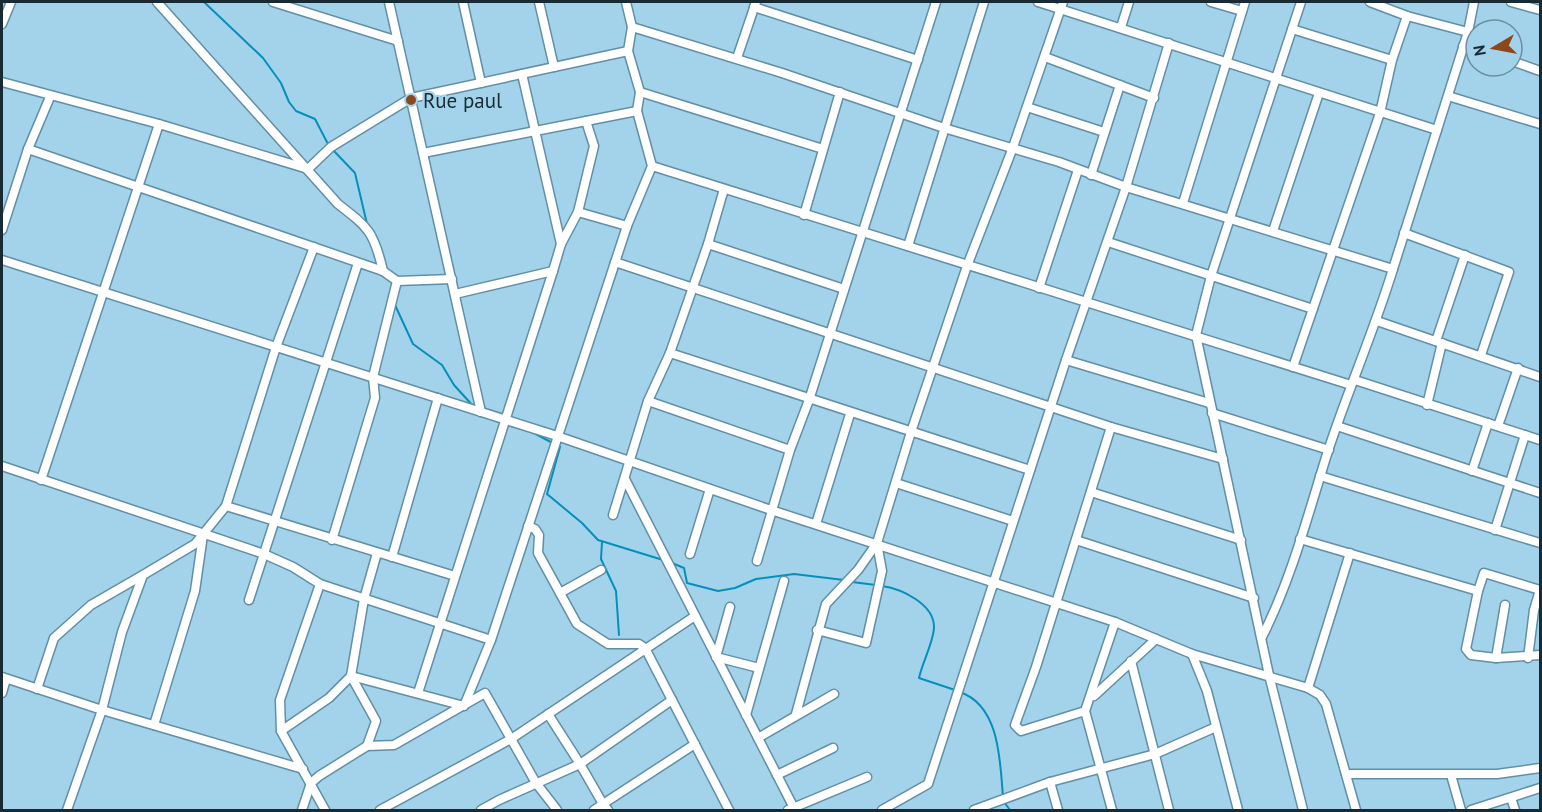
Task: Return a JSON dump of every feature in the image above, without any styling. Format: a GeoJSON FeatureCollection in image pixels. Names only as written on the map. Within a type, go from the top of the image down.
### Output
{"type":"FeatureCollection","features":[{"type":"Feature","properties":{"kind":"street"},"geometry":{"type":"LineString","coordinates":[[2,24],[11,2]]}},
{"type":"Feature","properties":{"kind":"street"},"geometry":{"type":"LineString","coordinates":[[157,2],[338,204],[368,227],[376,244],[383,271]]}},
{"type":"Feature","properties":{"kind":"street"},"geometry":{"type":"LineString","coordinates":[[273,2],[398,41]]}},
{"type":"Feature","properties":{"kind":"street"},"geometry":{"type":"LineString","coordinates":[[389,2],[481,412]]}},
{"type":"Feature","properties":{"kind":"street"},"geometry":{"type":"LineString","coordinates":[[463,2],[481,83]]}},
{"type":"Feature","properties":{"kind":"street"},"geometry":{"type":"LineString","coordinates":[[539,2],[554,67]]}},
{"type":"Feature","properties":{"kind":"street"},"geometry":{"type":"LineString","coordinates":[[464,706],[491,640],[627,226],[652,166],[638,111],[640,92],[628,51],[632,27],[626,2]]}},
{"type":"Feature","properties":{"kind":"street"},"geometry":{"type":"LineString","coordinates":[[757,561],[790,450],[809,400],[899,111],[936,2]]}},
{"type":"Feature","properties":{"kind":"street"},"geometry":{"type":"LineString","coordinates":[[908,246],[984,2]]}},
{"type":"Feature","properties":{"kind":"street"},"geometry":{"type":"LineString","coordinates":[[1038,2],[1062,5],[1276,79],[1437,130]]}},
{"type":"Feature","properties":{"kind":"street"},"geometry":{"type":"LineString","coordinates":[[1121,27],[1130,2]]}},
{"type":"Feature","properties":{"kind":"street"},"geometry":{"type":"LineString","coordinates":[[1211,2],[1242,12]]}},
{"type":"Feature","properties":{"kind":"street"},"geometry":{"type":"LineString","coordinates":[[1183,203],[1245,2]]}},
{"type":"Feature","properties":{"kind":"street"},"geometry":{"type":"LineString","coordinates":[[1301,2],[1211,276],[1196,335],[1269,675],[1303,810]]}},
{"type":"Feature","properties":{"kind":"street"},"geometry":{"type":"LineString","coordinates":[[1370,2],[1407,16],[1464,31]]}},
{"type":"Feature","properties":{"kind":"street"},"geometry":{"type":"LineString","coordinates":[[1471,18],[1474,2]]}},
{"type":"Feature","properties":{"kind":"street"},"geometry":{"type":"LineString","coordinates":[[1511,2],[1540,10]]}},
{"type":"Feature","properties":{"kind":"street"},"geometry":{"type":"LineString","coordinates":[[737,58],[755,4],[918,60]]}},
{"type":"Feature","properties":{"kind":"street"},"geometry":{"type":"LineString","coordinates":[[795,714],[817,630],[830,596],[858,570],[878,543],[911,432],[967,266],[1012,150],[1062,5]]}},
{"type":"Feature","properties":{"kind":"street"},"geometry":{"type":"LineString","coordinates":[[1293,367],[1335,250],[1380,113],[1392,60],[1407,16]]}},
{"type":"Feature","properties":{"kind":"street"},"geometry":{"type":"LineString","coordinates":[[632,27],[737,58],[1012,150],[1059,162],[1126,187],[1393,269]]}},
{"type":"Feature","properties":{"kind":"street"},"geometry":{"type":"LineString","coordinates":[[1292,29],[1392,60]]}},
{"type":"Feature","properties":{"kind":"street"},"geometry":{"type":"LineString","coordinates":[[882,810],[928,784],[1066,360],[1126,187],[1169,43]]}},
{"type":"Feature","properties":{"kind":"street"},"geometry":{"type":"LineString","coordinates":[[1262,637],[1279,603],[1337,426],[1377,321],[1463,46]]}},
{"type":"Feature","properties":{"kind":"street"},"geometry":{"type":"LineString","coordinates":[[308,169],[331,147],[411,98],[628,51]]}},
{"type":"Feature","properties":{"kind":"street"},"geometry":{"type":"LineString","coordinates":[[1045,57],[1154,98]]}},
{"type":"Feature","properties":{"kind":"street"},"geometry":{"type":"LineString","coordinates":[[1524,65],[1540,71]]}},
{"type":"Feature","properties":{"kind":"street"},"geometry":{"type":"LineString","coordinates":[[522,74],[561,244]]}},
{"type":"Feature","properties":{"kind":"street"},"geometry":{"type":"LineString","coordinates":[[2,82],[50,97],[159,124],[308,169]]}},
{"type":"Feature","properties":{"kind":"street"},"geometry":{"type":"LineString","coordinates":[[1091,175],[1120,86]]}},
{"type":"Feature","properties":{"kind":"street"},"geometry":{"type":"LineString","coordinates":[[640,92],[823,149]]}},
{"type":"Feature","properties":{"kind":"street"},"geometry":{"type":"LineString","coordinates":[[804,215],[840,92]]}},
{"type":"Feature","properties":{"kind":"street"},"geometry":{"type":"LineString","coordinates":[[1273,231],[1319,93]]}},
{"type":"Feature","properties":{"kind":"street"},"geometry":{"type":"LineString","coordinates":[[1448,96],[1540,124]]}},
{"type":"Feature","properties":{"kind":"street"},"geometry":{"type":"LineString","coordinates":[[2,230],[28,149],[50,97]]}},
{"type":"Feature","properties":{"kind":"street"},"geometry":{"type":"LineString","coordinates":[[1027,107],[1104,132]]}},
{"type":"Feature","properties":{"kind":"street"},"geometry":{"type":"LineString","coordinates":[[423,153],[638,111]]}},
{"type":"Feature","properties":{"kind":"street"},"geometry":{"type":"LineString","coordinates":[[418,693],[503,418],[561,244],[578,212],[594,146],[586,122]]}},
{"type":"Feature","properties":{"kind":"street"},"geometry":{"type":"LineString","coordinates":[[41,480],[159,124]]}},
{"type":"Feature","properties":{"kind":"street"},"geometry":{"type":"LineString","coordinates":[[28,149],[383,271],[397,280],[452,279]]}},
{"type":"Feature","properties":{"kind":"street"},"geometry":{"type":"LineString","coordinates":[[652,166],[1293,367],[1540,440]]}},
{"type":"Feature","properties":{"kind":"street"},"geometry":{"type":"LineString","coordinates":[[1039,288],[1078,170]]}},
{"type":"Feature","properties":{"kind":"street"},"geometry":{"type":"LineString","coordinates":[[613,515],[648,401],[670,353],[708,244],[724,189]]}},
{"type":"Feature","properties":{"kind":"street"},"geometry":{"type":"LineString","coordinates":[[578,212],[627,226]]}},
{"type":"Feature","properties":{"kind":"street"},"geometry":{"type":"LineString","coordinates":[[1404,233],[1509,272],[1481,355]]}},
{"type":"Feature","properties":{"kind":"street"},"geometry":{"type":"LineString","coordinates":[[1108,242],[1313,309]]}},
{"type":"Feature","properties":{"kind":"street"},"geometry":{"type":"LineString","coordinates":[[708,244],[844,289]]}},
{"type":"Feature","properties":{"kind":"street"},"geometry":{"type":"LineString","coordinates":[[38,689],[54,638],[91,605],[195,544],[226,506],[276,347],[314,247]]}},
{"type":"Feature","properties":{"kind":"street"},"geometry":{"type":"LineString","coordinates":[[1427,405],[1439,342],[1465,255]]}},
{"type":"Feature","properties":{"kind":"street"},"geometry":{"type":"LineString","coordinates":[[2,260],[503,418],[771,510],[878,543],[1114,622],[1192,654],[1308,688],[1320,695],[1326,704],[1356,810]]}},
{"type":"Feature","properties":{"kind":"street"},"geometry":{"type":"LineString","coordinates":[[615,262],[692,290],[1111,427],[1223,459]]}},
{"type":"Feature","properties":{"kind":"street"},"geometry":{"type":"LineString","coordinates":[[249,600],[357,263]]}},
{"type":"Feature","properties":{"kind":"street"},"geometry":{"type":"LineString","coordinates":[[455,294],[553,271]]}},
{"type":"Feature","properties":{"kind":"street"},"geometry":{"type":"LineString","coordinates":[[332,540],[375,398],[373,377],[397,280]]}},
{"type":"Feature","properties":{"kind":"street"},"geometry":{"type":"LineString","coordinates":[[1377,321],[1540,377]]}},
{"type":"Feature","properties":{"kind":"street"},"geometry":{"type":"LineString","coordinates":[[670,353],[850,414],[1030,471]]}},
{"type":"Feature","properties":{"kind":"street"},"geometry":{"type":"LineString","coordinates":[[1066,360],[1209,403]]}},
{"type":"Feature","properties":{"kind":"street"},"geometry":{"type":"LineString","coordinates":[[1498,426],[1518,368]]}},
{"type":"Feature","properties":{"kind":"street"},"geometry":{"type":"LineString","coordinates":[[392,557],[438,398]]}},
{"type":"Feature","properties":{"kind":"street"},"geometry":{"type":"LineString","coordinates":[[648,401],[790,450]]}},
{"type":"Feature","properties":{"kind":"street"},"geometry":{"type":"LineString","coordinates":[[1212,413],[1329,450]]}},
{"type":"Feature","properties":{"kind":"street"},"geometry":{"type":"LineString","coordinates":[[816,524],[850,414]]}},
{"type":"Feature","properties":{"kind":"street"},"geometry":{"type":"LineString","coordinates":[[1472,471],[1488,423]]}},
{"type":"Feature","properties":{"kind":"street"},"geometry":{"type":"LineString","coordinates":[[1337,426],[1540,494]]}},
{"type":"Feature","properties":{"kind":"street"},"geometry":{"type":"LineString","coordinates":[[1085,711],[1021,731],[1015,725],[1056,604],[1111,427]]}},
{"type":"Feature","properties":{"kind":"street"},"geometry":{"type":"LineString","coordinates":[[1495,530],[1526,435]]}},
{"type":"Feature","properties":{"kind":"street"},"geometry":{"type":"LineString","coordinates":[[2,466],[264,554],[293,567],[320,584],[491,640]]}},
{"type":"Feature","properties":{"kind":"street"},"geometry":{"type":"LineString","coordinates":[[1320,476],[1540,543]]}},
{"type":"Feature","properties":{"kind":"street"},"geometry":{"type":"LineString","coordinates":[[625,479],[777,775],[792,809],[867,777]]}},
{"type":"Feature","properties":{"kind":"street"},"geometry":{"type":"LineString","coordinates":[[896,483],[1013,521]]}},
{"type":"Feature","properties":{"kind":"street"},"geometry":{"type":"LineString","coordinates":[[690,554],[710,489]]}},
{"type":"Feature","properties":{"kind":"street"},"geometry":{"type":"LineString","coordinates":[[1091,492],[1241,540]]}},
{"type":"Feature","properties":{"kind":"street"},"geometry":{"type":"LineString","coordinates":[[226,506],[455,576]]}},
{"type":"Feature","properties":{"kind":"street"},"geometry":{"type":"LineString","coordinates":[[528,526],[535,529],[539,535],[538,553],[577,624],[600,641],[618,645],[639,644],[645,648],[729,810]]}},
{"type":"Feature","properties":{"kind":"street"},"geometry":{"type":"LineString","coordinates":[[154,725],[195,591],[203,534]]}},
{"type":"Feature","properties":{"kind":"street"},"geometry":{"type":"LineString","coordinates":[[1300,539],[1478,591]]}},
{"type":"Feature","properties":{"kind":"street"},"geometry":{"type":"LineString","coordinates":[[1076,540],[1254,598]]}},
{"type":"Feature","properties":{"kind":"street"},"geometry":{"type":"LineString","coordinates":[[817,630],[866,643],[882,571],[878,543]]}},
{"type":"Feature","properties":{"kind":"street"},"geometry":{"type":"LineString","coordinates":[[281,731],[329,698],[351,676],[364,599],[377,553]]}},
{"type":"Feature","properties":{"kind":"street"},"geometry":{"type":"LineString","coordinates":[[1308,688],[1350,553]]}},
{"type":"Feature","properties":{"kind":"street"},"geometry":{"type":"LineString","coordinates":[[560,593],[600,570]]}},
{"type":"Feature","properties":{"kind":"street"},"geometry":{"type":"LineString","coordinates":[[1528,658],[1534,609],[1540,590],[1488,572],[1481,577],[1466,651],[1471,655],[1496,658],[1528,658],[1540,655]]}},
{"type":"Feature","properties":{"kind":"street"},"geometry":{"type":"LineString","coordinates":[[67,810],[102,710],[123,632],[143,574]]}},
{"type":"Feature","properties":{"kind":"street"},"geometry":{"type":"LineString","coordinates":[[746,715],[784,581]]}},
{"type":"Feature","properties":{"kind":"street"},"geometry":{"type":"LineString","coordinates":[[320,584],[280,700],[281,731],[325,810]]}},
{"type":"Feature","properties":{"kind":"street"},"geometry":{"type":"LineString","coordinates":[[1496,658],[1505,605]]}},
{"type":"Feature","properties":{"kind":"street"},"geometry":{"type":"LineString","coordinates":[[716,657],[730,607]]}},
{"type":"Feature","properties":{"kind":"street"},"geometry":{"type":"LineString","coordinates":[[380,810],[511,739],[695,616]]}},
{"type":"Feature","properties":{"kind":"street"},"geometry":{"type":"LineString","coordinates":[[1112,810],[1085,711],[1114,622]]}},
{"type":"Feature","properties":{"kind":"street"},"geometry":{"type":"LineString","coordinates":[[1091,698],[1156,639]]}},
{"type":"Feature","properties":{"kind":"street"},"geometry":{"type":"LineString","coordinates":[[1192,654],[1207,691],[1238,810]]}},
{"type":"Feature","properties":{"kind":"street"},"geometry":{"type":"LineString","coordinates":[[716,657],[759,668]]}},
{"type":"Feature","properties":{"kind":"street"},"geometry":{"type":"LineString","coordinates":[[1131,661],[1169,810]]}},
{"type":"Feature","properties":{"kind":"street"},"geometry":{"type":"LineString","coordinates":[[351,676],[464,706]]}},
{"type":"Feature","properties":{"kind":"street"},"geometry":{"type":"LineString","coordinates":[[351,676],[376,721],[367,746]]}},
{"type":"Feature","properties":{"kind":"street"},"geometry":{"type":"LineString","coordinates":[[2,693],[4,678],[102,710],[303,769]]}},
{"type":"Feature","properties":{"kind":"street"},"geometry":{"type":"LineString","coordinates":[[302,810],[311,783],[367,746],[394,744],[485,693],[536,783],[557,810]]}},
{"type":"Feature","properties":{"kind":"street"},"geometry":{"type":"LineString","coordinates":[[758,738],[795,714],[834,694]]}},
{"type":"Feature","properties":{"kind":"street"},"geometry":{"type":"LineString","coordinates":[[481,810],[580,764],[672,700]]}},
{"type":"Feature","properties":{"kind":"street"},"geometry":{"type":"LineString","coordinates":[[548,714],[605,807]]}},
{"type":"Feature","properties":{"kind":"street"},"geometry":{"type":"LineString","coordinates":[[974,810],[1050,782],[1155,754],[1216,727]]}},
{"type":"Feature","properties":{"kind":"street"},"geometry":{"type":"LineString","coordinates":[[594,810],[605,807],[695,744]]}},
{"type":"Feature","properties":{"kind":"street"},"geometry":{"type":"LineString","coordinates":[[777,775],[833,748]]}},
{"type":"Feature","properties":{"kind":"street"},"geometry":{"type":"LineString","coordinates":[[1346,774],[1497,774],[1540,768]]}},
{"type":"Feature","properties":{"kind":"street"},"geometry":{"type":"LineString","coordinates":[[1451,775],[1461,810]]}},
{"type":"Feature","properties":{"kind":"street"},"geometry":{"type":"LineString","coordinates":[[1050,782],[1058,810]]}},
{"type":"Feature","properties":{"kind":"street"},"geometry":{"type":"LineString","coordinates":[[1471,810],[1540,788]]}},
{"type":"Feature","properties":{"kind":"street"},"geometry":{"type":"LineString","coordinates":[[1511,798],[1515,810]]}},
{"type":"Feature","properties":{"kind":"waterway"},"geometry":{"type":"LineString","coordinates":[[204,2],[263,58],[281,83],[289,102],[296,111],[315,119],[329,146]]}},
{"type":"Feature","properties":{"kind":"waterway"},"geometry":{"type":"LineString","coordinates":[[333,150],[355,173],[367,224]]}},
{"type":"Feature","properties":{"kind":"waterway"},"geometry":{"type":"LineString","coordinates":[[395,305],[413,344],[442,365],[454,385],[474,407]]}},
{"type":"Feature","properties":{"kind":"waterway"},"geometry":{"type":"LineString","coordinates":[[482,415],[501,423]]}},
{"type":"Feature","properties":{"kind":"waterway"},"geometry":{"type":"LineString","coordinates":[[507,425],[532,432],[560,447],[547,494],[582,523],[598,540],[663,560]]}},
{"type":"Feature","properties":{"kind":"waterway"},"geometry":{"type":"LineString","coordinates":[[602,542],[601,559],[616,591],[619,635]]}},
{"type":"Feature","properties":{"kind":"waterway"},"geometry":{"type":"LineString","coordinates":[[672,563],[684,568],[687,583],[718,591],[735,588],[756,579],[794,574],[844,580]]}},
{"type":"Feature","properties":{"kind":"waterway"},"geometry":{"type":"LineString","coordinates":[[852,582],[876,585]]}},
{"type":"Feature","properties":{"kind":"waterway"},"geometry":{"type":"LineString","coordinates":[[882,586],[907,594],[929,611],[934,627],[919,678],[955,690]]}},
{"type":"Feature","properties":{"kind":"waterway"},"geometry":{"type":"LineString","coordinates":[[960,692],[973,699],[983,709],[990,722],[999,752],[1003,797]]}},
{"type":"Feature","properties":{"kind":"waterway"},"geometry":{"type":"LineString","coordinates":[[1004,802],[1010,810]]}},
{"type":"Feature","properties":{"kind":"place","name":"Rue paul"},"geometry":{"type":"Point","coordinates":[411,100]}}]}
